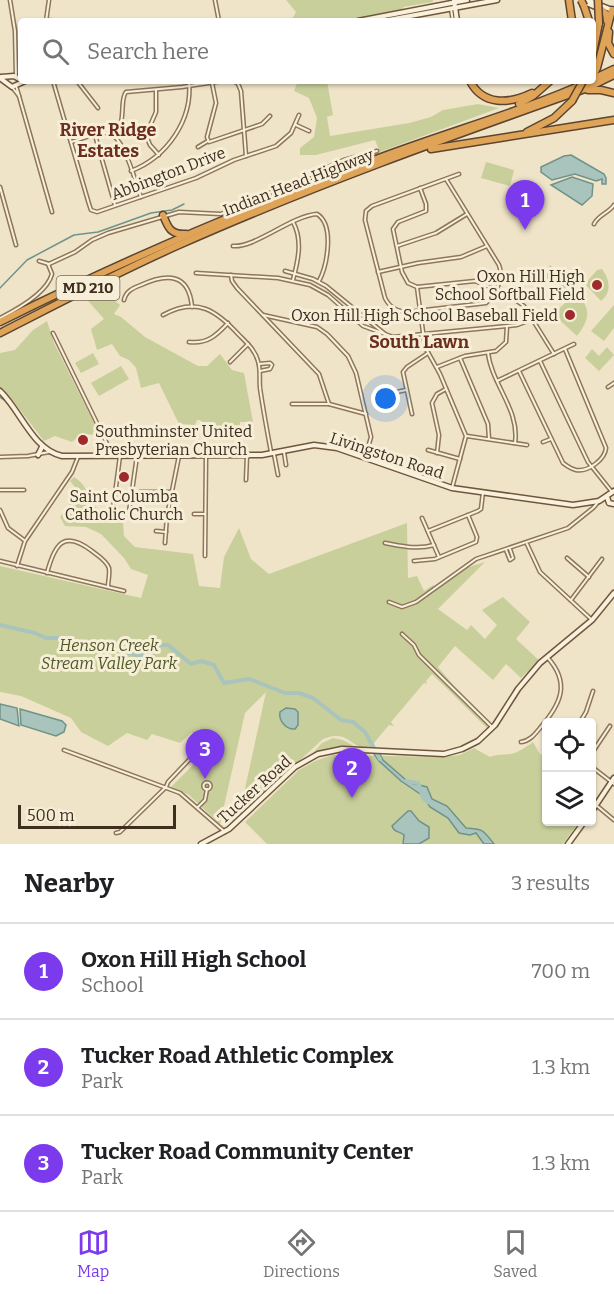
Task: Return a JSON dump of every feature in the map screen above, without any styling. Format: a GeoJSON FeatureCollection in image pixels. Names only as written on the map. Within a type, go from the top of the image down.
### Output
{"type":"FeatureCollection","features":[{"type":"Feature","properties":{"kind":"highway"},"geometry":{"type":"LineString","coordinates":[[596,38],[599,23],[598,0]]}},
{"type":"Feature","properties":{"kind":"highway"},"geometry":{"type":"LineString","coordinates":[[569,1],[572,18]]}},
{"type":"Feature","properties":{"kind":"highway"},"geometry":{"type":"LineString","coordinates":[[583,2],[588,18]]}},
{"type":"Feature","properties":{"kind":"highway"},"geometry":{"type":"LineString","coordinates":[[610,10],[609,47],[614,54]]}},
{"type":"Feature","properties":{"kind":"highway"},"geometry":{"type":"LineString","coordinates":[[596,69],[610,30],[607,17],[610,10]]}},
{"type":"Feature","properties":{"kind":"highway","name":"Indian Head Highway"},"geometry":{"type":"LineString","coordinates":[[596,77],[614,69]]}},
{"type":"Feature","properties":{"kind":"highway","name":"Indian Head Highway"},"geometry":{"type":"LineString","coordinates":[[596,83],[614,75]]}},
{"type":"Feature","properties":{"kind":"highway"},"geometry":{"type":"LineString","coordinates":[[472,84],[481,95],[490,100],[503,102],[528,95],[545,84]]}},
{"type":"Feature","properties":{"kind":"highway"},"geometry":{"type":"LineString","coordinates":[[432,139],[522,103],[547,84]]}},
{"type":"Feature","properties":{"kind":"highway","name":"Indian Head Highway"},"geometry":{"type":"LineString","coordinates":[[0,326],[54,297],[201,230],[315,183],[577,84]]}},
{"type":"Feature","properties":{"kind":"highway"},"geometry":{"type":"LineString","coordinates":[[514,135],[548,122],[572,100],[585,84]]}},
{"type":"Feature","properties":{"kind":"highway","name":"Indian Head Highway"},"geometry":{"type":"LineString","coordinates":[[0,326],[76,294],[248,215],[594,84]]}},
{"type":"Feature","properties":{"kind":"highway"},"geometry":{"type":"LineString","coordinates":[[576,92],[595,89],[614,93]]}},
{"type":"Feature","properties":{"kind":"highway"},"geometry":{"type":"LineString","coordinates":[[404,156],[450,145],[614,120]]}},
{"type":"Feature","properties":{"kind":"highway"},"geometry":{"type":"LineString","coordinates":[[163,215],[169,228],[175,234],[201,230]]}},
{"type":"Feature","properties":{"kind":"main road"},"geometry":{"type":"LineString","coordinates":[[393,18],[467,0]]}},
{"type":"Feature","properties":{"kind":"main road"},"geometry":{"type":"LineString","coordinates":[[379,18],[407,14],[450,3],[497,0]]}},
{"type":"Feature","properties":{"kind":"main road"},"geometry":{"type":"LineString","coordinates":[[583,2],[610,10]]}},
{"type":"Feature","properties":{"kind":"main road"},"geometry":{"type":"LineString","coordinates":[[583,2],[610,10]]}},
{"type":"Feature","properties":{"kind":"main road"},"geometry":{"type":"LineString","coordinates":[[450,3],[454,18]]}},
{"type":"Feature","properties":{"kind":"main road"},"geometry":{"type":"LineString","coordinates":[[0,78],[14,81]]}},
{"type":"Feature","properties":{"kind":"main road"},"geometry":{"type":"LineString","coordinates":[[0,391],[49,452]]}},
{"type":"Feature","properties":{"kind":"main road","name":"Livingston Road"},"geometry":{"type":"LineString","coordinates":[[49,452],[65,457],[247,455],[273,454],[321,445],[337,448],[452,488],[573,505],[599,501],[613,492]]}},
{"type":"Feature","properties":{"kind":"main road"},"geometry":{"type":"LineString","coordinates":[[38,454],[42,451],[42,446]]}},
{"type":"Feature","properties":{"kind":"main road"},"geometry":{"type":"LineString","coordinates":[[613,492],[611,498],[613,504]]}},
{"type":"Feature","properties":{"kind":"main road"},"geometry":{"type":"LineString","coordinates":[[607,497],[613,504]]}},
{"type":"Feature","properties":{"kind":"main road"},"geometry":{"type":"LineString","coordinates":[[599,501],[613,504]]}},
{"type":"Feature","properties":{"kind":"main road","name":"Tucker Road"},"geometry":{"type":"LineString","coordinates":[[201,844],[225,832],[292,770],[311,757],[336,750],[435,754],[452,752],[473,744],[493,728],[526,678],[547,657],[592,620],[614,594]]}},
{"type":"Feature","properties":{"kind":"main road"},"geometry":{"type":"LineString","coordinates":[[596,805],[613,781]]}},
{"type":"Feature","properties":{"kind":"main road"},"geometry":{"type":"LineString","coordinates":[[568,844],[581,826]]}},
{"type":"Feature","properties":{"kind":"street"},"geometry":{"type":"LineString","coordinates":[[6,0],[10,0],[15,31],[14,81],[52,212]]}},
{"type":"Feature","properties":{"kind":"street"},"geometry":{"type":"LineString","coordinates":[[46,18],[49,0]]}},
{"type":"Feature","properties":{"kind":"street"},"geometry":{"type":"LineString","coordinates":[[215,0],[218,18]]}},
{"type":"Feature","properties":{"kind":"street","name":"Abbington Drive"},"geometry":{"type":"LineString","coordinates":[[54,84],[91,209],[99,212],[196,178],[213,169],[281,143],[296,125],[299,115]]}},
{"type":"Feature","properties":{"kind":"street"},"geometry":{"type":"LineString","coordinates":[[79,84],[98,108]]}},
{"type":"Feature","properties":{"kind":"street"},"geometry":{"type":"LineString","coordinates":[[115,136],[123,120],[123,94],[126,92],[204,84]]}},
{"type":"Feature","properties":{"kind":"street"},"geometry":{"type":"LineString","coordinates":[[208,141],[216,103],[212,84]]}},
{"type":"Feature","properties":{"kind":"street"},"geometry":{"type":"LineString","coordinates":[[236,84],[240,89],[246,156]]}},
{"type":"Feature","properties":{"kind":"street"},"geometry":{"type":"LineString","coordinates":[[131,171],[147,164],[159,154],[184,121],[189,103],[189,86]]}},
{"type":"Feature","properties":{"kind":"street"},"geometry":{"type":"LineString","coordinates":[[156,90],[156,112],[146,135],[150,145],[159,154]]}},
{"type":"Feature","properties":{"kind":"street"},"geometry":{"type":"LineString","coordinates":[[198,147],[208,141],[212,143],[263,123],[270,116]]}},
{"type":"Feature","properties":{"kind":"street"},"geometry":{"type":"LineString","coordinates":[[296,125],[309,131]]}},
{"type":"Feature","properties":{"kind":"street"},"geometry":{"type":"LineString","coordinates":[[71,142],[105,133],[115,136],[122,144],[141,197]]}},
{"type":"Feature","properties":{"kind":"street"},"geometry":{"type":"LineString","coordinates":[[95,135],[116,206]]}},
{"type":"Feature","properties":{"kind":"street"},"geometry":{"type":"LineString","coordinates":[[39,261],[48,264],[75,252],[104,234],[163,215],[184,211],[221,214],[344,160],[377,151]]}},
{"type":"Feature","properties":{"kind":"street"},"geometry":{"type":"LineString","coordinates":[[446,179],[502,272],[496,290],[484,303],[400,312],[391,307],[385,298],[365,220],[366,212],[372,206],[459,174]]}},
{"type":"Feature","properties":{"kind":"street"},"geometry":{"type":"LineString","coordinates":[[0,187],[16,245]]}},
{"type":"Feature","properties":{"kind":"street"},"geometry":{"type":"LineString","coordinates":[[420,188],[426,211],[394,225],[393,232],[406,281],[417,287],[473,281],[515,298],[532,319],[554,354]]}},
{"type":"Feature","properties":{"kind":"street"},"geometry":{"type":"LineString","coordinates":[[594,224],[614,205]]}},
{"type":"Feature","properties":{"kind":"street"},"geometry":{"type":"LineString","coordinates":[[233,246],[240,246],[314,214],[320,215],[327,238],[327,257],[319,281]]}},
{"type":"Feature","properties":{"kind":"street"},"geometry":{"type":"LineString","coordinates":[[396,246],[436,232],[467,214]]}},
{"type":"Feature","properties":{"kind":"street"},"geometry":{"type":"LineString","coordinates":[[293,222],[299,245],[293,280]]}},
{"type":"Feature","properties":{"kind":"street"},"geometry":{"type":"LineString","coordinates":[[378,272],[463,256],[487,246]]}},
{"type":"Feature","properties":{"kind":"street"},"geometry":{"type":"LineString","coordinates":[[0,326],[48,283],[52,274],[48,264]]}},
{"type":"Feature","properties":{"kind":"street"},"geometry":{"type":"LineString","coordinates":[[285,271],[319,281],[336,292],[388,336]]}},
{"type":"Feature","properties":{"kind":"street"},"geometry":{"type":"LineString","coordinates":[[196,273],[293,280],[310,285],[324,293],[365,327],[399,338],[519,325],[532,319]]}},
{"type":"Feature","properties":{"kind":"street"},"geometry":{"type":"LineString","coordinates":[[231,275],[234,284],[319,374],[329,404]]}},
{"type":"Feature","properties":{"kind":"street"},"geometry":{"type":"LineString","coordinates":[[124,300],[127,293],[134,288],[156,278],[167,277],[177,279],[185,286],[192,307]]}},
{"type":"Feature","properties":{"kind":"street"},"geometry":{"type":"LineString","coordinates":[[417,287],[422,335],[428,354],[437,368],[466,436],[452,488]]}},
{"type":"Feature","properties":{"kind":"street"},"geometry":{"type":"LineString","coordinates":[[163,315],[192,307],[215,312],[254,352],[259,364],[260,387],[279,475]]}},
{"type":"Feature","properties":{"kind":"street"},"geometry":{"type":"LineString","coordinates":[[263,315],[314,326],[327,334],[348,356],[353,366],[372,439],[365,458]]}},
{"type":"Feature","properties":{"kind":"street"},"geometry":{"type":"LineString","coordinates":[[365,327],[369,321]]}},
{"type":"Feature","properties":{"kind":"street"},"geometry":{"type":"LineString","coordinates":[[189,342],[208,340],[228,323]]}},
{"type":"Feature","properties":{"kind":"street"},"geometry":{"type":"LineString","coordinates":[[437,368],[460,358],[497,350],[506,343],[507,326]]}},
{"type":"Feature","properties":{"kind":"street"},"geometry":{"type":"LineString","coordinates":[[53,333],[113,456]]}},
{"type":"Feature","properties":{"kind":"street"},"geometry":{"type":"LineString","coordinates":[[230,362],[248,344]]}},
{"type":"Feature","properties":{"kind":"street"},"geometry":{"type":"LineString","coordinates":[[497,381],[574,344]]}},
{"type":"Feature","properties":{"kind":"street"},"geometry":{"type":"LineString","coordinates":[[519,371],[561,460],[568,467],[579,470],[592,466],[604,455],[606,448],[565,349]]}},
{"type":"Feature","properties":{"kind":"street"},"geometry":{"type":"LineString","coordinates":[[488,353],[490,364],[514,418],[515,443]]}},
{"type":"Feature","properties":{"kind":"street"},"geometry":{"type":"LineString","coordinates":[[412,414],[403,377],[404,370],[428,354]]}},
{"type":"Feature","properties":{"kind":"street"},"geometry":{"type":"LineString","coordinates":[[460,358],[488,424],[489,439]]}},
{"type":"Feature","properties":{"kind":"street"},"geometry":{"type":"LineString","coordinates":[[540,361],[592,466],[613,492]]}},
{"type":"Feature","properties":{"kind":"street"},"geometry":{"type":"LineString","coordinates":[[259,364],[270,363],[272,367],[260,371]]}},
{"type":"Feature","properties":{"kind":"street"},"geometry":{"type":"LineString","coordinates":[[608,387],[614,383]]}},
{"type":"Feature","properties":{"kind":"street"},"geometry":{"type":"LineString","coordinates":[[437,453],[439,435],[432,405],[436,396],[446,389]]}},
{"type":"Feature","properties":{"kind":"street"},"geometry":{"type":"LineString","coordinates":[[397,392],[407,390]]}},
{"type":"Feature","properties":{"kind":"street"},"geometry":{"type":"LineString","coordinates":[[292,404],[329,404],[366,414]]}},
{"type":"Feature","properties":{"kind":"street"},"geometry":{"type":"LineString","coordinates":[[466,436],[526,445]]}},
{"type":"Feature","properties":{"kind":"street"},"geometry":{"type":"LineString","coordinates":[[543,442],[551,439]]}},
{"type":"Feature","properties":{"kind":"street"},"geometry":{"type":"LineString","coordinates":[[428,450],[460,459]]}},
{"type":"Feature","properties":{"kind":"street"},"geometry":{"type":"LineString","coordinates":[[0,457],[49,452]]}},
{"type":"Feature","properties":{"kind":"street"},"geometry":{"type":"LineString","coordinates":[[284,452],[286,465]]}},
{"type":"Feature","properties":{"kind":"street"},"geometry":{"type":"LineString","coordinates":[[246,480],[247,455]]}},
{"type":"Feature","properties":{"kind":"street"},"geometry":{"type":"LineString","coordinates":[[120,456],[113,509],[115,514],[121,515],[129,512],[137,456]]}},
{"type":"Feature","properties":{"kind":"street"},"geometry":{"type":"LineString","coordinates":[[165,543],[179,456]]}},
{"type":"Feature","properties":{"kind":"street"},"geometry":{"type":"LineString","coordinates":[[205,556],[206,456]]}},
{"type":"Feature","properties":{"kind":"street"},"geometry":{"type":"LineString","coordinates":[[17,566],[25,541],[72,472],[78,457]]}},
{"type":"Feature","properties":{"kind":"street"},"geometry":{"type":"LineString","coordinates":[[0,490],[24,490]]}},
{"type":"Feature","properties":{"kind":"street"},"geometry":{"type":"LineString","coordinates":[[140,492],[172,492]]}},
{"type":"Feature","properties":{"kind":"street"},"geometry":{"type":"LineString","coordinates":[[428,531],[481,508],[483,492]]}},
{"type":"Feature","properties":{"kind":"street"},"geometry":{"type":"LineString","coordinates":[[389,602],[400,606],[414,603],[476,559],[527,544],[568,528],[599,501]]}},
{"type":"Feature","properties":{"kind":"street"},"geometry":{"type":"LineString","coordinates":[[0,510],[5,523],[13,533],[25,541]]}},
{"type":"Feature","properties":{"kind":"street"},"geometry":{"type":"LineString","coordinates":[[144,514],[181,513]]}},
{"type":"Feature","properties":{"kind":"street"},"geometry":{"type":"LineString","coordinates":[[194,514],[205,514]]}},
{"type":"Feature","properties":{"kind":"street"},"geometry":{"type":"LineString","coordinates":[[414,561],[439,557],[476,542],[477,538],[468,515]]}},
{"type":"Feature","properties":{"kind":"street"},"geometry":{"type":"LineString","coordinates":[[422,518],[439,557]]}},
{"type":"Feature","properties":{"kind":"street"},"geometry":{"type":"LineString","coordinates":[[0,526],[5,523]]}},
{"type":"Feature","properties":{"kind":"street"},"geometry":{"type":"LineString","coordinates":[[156,531],[166,532]]}},
{"type":"Feature","properties":{"kind":"street"},"geometry":{"type":"LineString","coordinates":[[47,573],[58,546],[75,540],[107,564],[108,587]]}},
{"type":"Feature","properties":{"kind":"street"},"geometry":{"type":"LineString","coordinates":[[385,543],[410,548],[434,545]]}},
{"type":"Feature","properties":{"kind":"street"},"geometry":{"type":"LineString","coordinates":[[527,544],[539,570],[592,620]]}},
{"type":"Feature","properties":{"kind":"street"},"geometry":{"type":"LineString","coordinates":[[506,550],[510,560],[513,559],[510,549]]}},
{"type":"Feature","properties":{"kind":"street"},"geometry":{"type":"LineString","coordinates":[[567,558],[589,577]]}},
{"type":"Feature","properties":{"kind":"street"},"geometry":{"type":"LineString","coordinates":[[571,600],[602,559]]}},
{"type":"Feature","properties":{"kind":"street"},"geometry":{"type":"LineString","coordinates":[[0,561],[124,591]]}},
{"type":"Feature","properties":{"kind":"street"},"geometry":{"type":"LineString","coordinates":[[402,634],[414,645],[419,655],[493,728]]}},
{"type":"Feature","properties":{"kind":"street"},"geometry":{"type":"LineString","coordinates":[[521,742],[530,739],[542,726],[556,708],[560,698],[560,678],[553,663],[547,657]]}},
{"type":"Feature","properties":{"kind":"street"},"geometry":{"type":"LineString","coordinates":[[583,718],[593,691]]}},
{"type":"Feature","properties":{"kind":"street"},"geometry":{"type":"LineString","coordinates":[[596,746],[610,726]]}},
{"type":"Feature","properties":{"kind":"street"},"geometry":{"type":"LineString","coordinates":[[116,832],[120,832],[166,787],[168,782],[207,741]]}},
{"type":"Feature","properties":{"kind":"street"},"geometry":{"type":"LineString","coordinates":[[64,750],[183,795],[225,832]]}},
{"type":"Feature","properties":{"kind":"street"},"geometry":{"type":"LineString","coordinates":[[596,770],[613,781]]}},
{"type":"Feature","properties":{"kind":"street"},"geometry":{"type":"LineString","coordinates":[[198,807],[206,798],[207,789]]}},
{"type":"Feature","properties":{"kind":"street"},"geometry":{"type":"LineString","coordinates":[[596,805],[614,820]]}},
{"type":"Feature","properties":{"kind":"green space"},"geometry":{"type":"Polygon","coordinates":[[[286,0],[433,0],[433,2],[403,7],[403,10],[367,18],[293,18],[296,12],[286,0]]]}},
{"type":"Feature","properties":{"kind":"green space"},"geometry":{"type":"Polygon","coordinates":[[[297,84],[328,84],[333,115],[327,117],[330,136],[409,123],[431,117],[443,110],[478,104],[499,108],[380,152],[375,140],[316,155],[300,155],[300,148],[314,137],[317,118],[309,98],[294,91],[297,84]]]}},
{"type":"Feature","properties":{"kind":"green space"},"geometry":{"type":"Polygon","coordinates":[[[486,162],[514,170],[510,186],[481,178],[486,162]]]}},
{"type":"Feature","properties":{"kind":"green space"},"geometry":{"type":"Polygon","coordinates":[[[550,265],[571,284],[562,294],[541,275],[550,265]]]}},
{"type":"Feature","properties":{"kind":"green space","name":"Oxon Hill High School Softball Field"},"geometry":{"type":"Polygon","coordinates":[[[602,269],[609,286],[607,294],[601,301],[585,284],[597,270],[602,269]]]}},
{"type":"Feature","properties":{"kind":"green space"},"geometry":{"type":"Polygon","coordinates":[[[99,288],[120,305],[114,314],[145,337],[198,366],[207,366],[220,354],[232,370],[244,373],[253,422],[240,422],[240,430],[209,428],[200,420],[197,420],[195,425],[179,424],[159,383],[141,388],[136,368],[129,360],[120,356],[112,344],[97,350],[91,329],[104,319],[83,295],[99,288]]]}},
{"type":"Feature","properties":{"kind":"green space","name":"Oxon Hill High School Baseball Field"},"geometry":{"type":"Polygon","coordinates":[[[575,294],[587,309],[584,325],[577,336],[553,314],[575,294]]]}},
{"type":"Feature","properties":{"kind":"green space"},"geometry":{"type":"Polygon","coordinates":[[[614,305],[614,328],[604,341],[591,331],[614,305]]]}},
{"type":"Feature","properties":{"kind":"green space"},"geometry":{"type":"Polygon","coordinates":[[[47,321],[54,343],[100,435],[82,434],[72,442],[55,436],[44,441],[14,402],[0,389],[0,353],[15,350],[33,330],[47,321]]]}},
{"type":"Feature","properties":{"kind":"green space"},"geometry":{"type":"Polygon","coordinates":[[[607,347],[614,355],[599,371],[585,358],[592,349],[599,356],[607,347]]]}},
{"type":"Feature","properties":{"kind":"green space"},"geometry":{"type":"Polygon","coordinates":[[[93,353],[99,364],[81,373],[75,363],[93,353]]]}},
{"type":"Feature","properties":{"kind":"green space"},"geometry":{"type":"Polygon","coordinates":[[[121,366],[129,379],[99,396],[91,383],[121,366]]]}},
{"type":"Feature","properties":{"kind":"green space","name":"Henson Creek Stream Valley Park"},"geometry":{"type":"Polygon","coordinates":[[[74,477],[84,486],[97,508],[107,516],[123,522],[124,536],[135,547],[193,554],[199,586],[220,588],[224,557],[239,528],[251,559],[269,574],[407,523],[408,578],[417,576],[424,591],[433,585],[435,588],[462,569],[485,562],[438,609],[467,630],[471,625],[485,639],[497,625],[482,610],[503,597],[530,622],[516,639],[542,663],[532,673],[528,671],[521,678],[506,664],[493,680],[455,646],[438,667],[460,693],[493,725],[489,730],[432,674],[426,681],[427,684],[424,683],[391,722],[394,726],[389,725],[369,749],[362,748],[343,737],[331,736],[323,739],[239,816],[266,692],[245,713],[220,824],[189,795],[171,787],[209,749],[193,733],[180,743],[152,734],[147,740],[127,733],[108,746],[81,732],[71,718],[21,696],[0,692],[0,566],[141,598],[148,575],[131,569],[124,558],[101,534],[86,527],[65,526],[60,517],[79,492],[70,481],[74,477]]]}},
{"type":"Feature","properties":{"kind":"green space"},"geometry":{"type":"Polygon","coordinates":[[[333,738],[343,740],[357,748],[330,749],[310,756],[322,743],[333,738]]]}},
{"type":"Feature","properties":{"kind":"green space"},"geometry":{"type":"Polygon","coordinates":[[[533,742],[542,755],[542,826],[576,826],[563,844],[267,844],[245,822],[299,770],[332,755],[442,757],[460,755],[474,748],[490,757],[522,750],[533,742]]]}},
{"type":"Feature","properties":{"kind":"water"},"geometry":{"type":"Polygon","coordinates":[[[571,155],[604,174],[606,184],[602,184],[602,179],[596,181],[575,174],[552,180],[541,172],[541,167],[571,155]]]}},
{"type":"Feature","properties":{"kind":"water"},"geometry":{"type":"Polygon","coordinates":[[[572,177],[593,184],[592,196],[582,205],[551,185],[572,177]]]}},
{"type":"Feature","properties":{"kind":"water"},"geometry":{"type":"Polygon","coordinates":[[[0,704],[17,708],[19,726],[0,719],[0,704]]]}},
{"type":"Feature","properties":{"kind":"water"},"geometry":{"type":"Polygon","coordinates":[[[286,708],[295,709],[298,712],[298,725],[295,729],[286,726],[280,719],[280,712],[286,708]]]}},
{"type":"Feature","properties":{"kind":"water"},"geometry":{"type":"Polygon","coordinates":[[[20,709],[62,721],[66,725],[64,732],[56,736],[21,725],[20,709]]]}},
{"type":"Feature","properties":{"kind":"water"},"geometry":{"type":"Polygon","coordinates":[[[374,754],[380,754],[383,760],[406,780],[427,787],[432,799],[447,806],[466,828],[483,831],[494,844],[484,844],[476,833],[470,835],[459,833],[448,818],[430,807],[423,796],[401,781],[374,754]]]}},
{"type":"Feature","properties":{"kind":"water"},"geometry":{"type":"Polygon","coordinates":[[[408,811],[411,811],[419,821],[429,827],[429,838],[419,844],[403,844],[404,835],[394,830],[392,826],[408,811]]]}},
{"type":"Feature","properties":{"kind":"waterway"},"geometry":{"type":"LineString","coordinates":[[0,288],[27,260],[74,235],[98,232],[151,213],[172,210],[184,204]]}},
{"type":"Feature","properties":{"kind":"waterway"},"geometry":{"type":"LineString","coordinates":[[0,397],[4,400]]}},
{"type":"Feature","properties":{"kind":"waterway"},"geometry":{"type":"LineString","coordinates":[[0,625],[35,633],[46,638],[64,638],[79,643],[111,643],[122,651],[140,656],[155,652],[158,645],[168,645],[191,664],[201,661],[214,665],[224,683],[249,679],[285,693],[299,693],[313,698],[341,720],[353,722],[365,732],[380,759]]}},
{"type":"Feature","properties":{"kind":"waterway"},"geometry":{"type":"LineString","coordinates":[[406,781],[418,783],[423,797],[431,803]]}},
{"type":"Feature","properties":{"kind":"place","name":"Oxon Hill High School"},"geometry":{"type":"Point","coordinates":[525,230]}},
{"type":"Feature","properties":{"kind":"place","name":"Oxon Hill High School Softball Field"},"geometry":{"type":"Point","coordinates":[597,285]}},
{"type":"Feature","properties":{"kind":"place","name":"Oxon Hill High School Baseball Field"},"geometry":{"type":"Point","coordinates":[570,315]}},
{"type":"Feature","properties":{"kind":"place","name":"Southminster United Presbyterian Church"},"geometry":{"type":"Point","coordinates":[83,440]}},
{"type":"Feature","properties":{"kind":"place","name":"Saint Columba Catholic Church"},"geometry":{"type":"Point","coordinates":[124,477]}},
{"type":"Feature","properties":{"kind":"place","name":"Tucker Road Community Center"},"geometry":{"type":"Point","coordinates":[205,779]}},
{"type":"Feature","properties":{"kind":"place","name":"Tucker Road Athletic Complex"},"geometry":{"type":"Point","coordinates":[352,798]}},
{"type":"Feature","properties":{"kind":"district","name":"River Ridge Estates"},"geometry":{"type":"Point","coordinates":[108,140]}},
{"type":"Feature","properties":{"kind":"district","name":"South Lawn"},"geometry":{"type":"Point","coordinates":[419,342]}}]}
